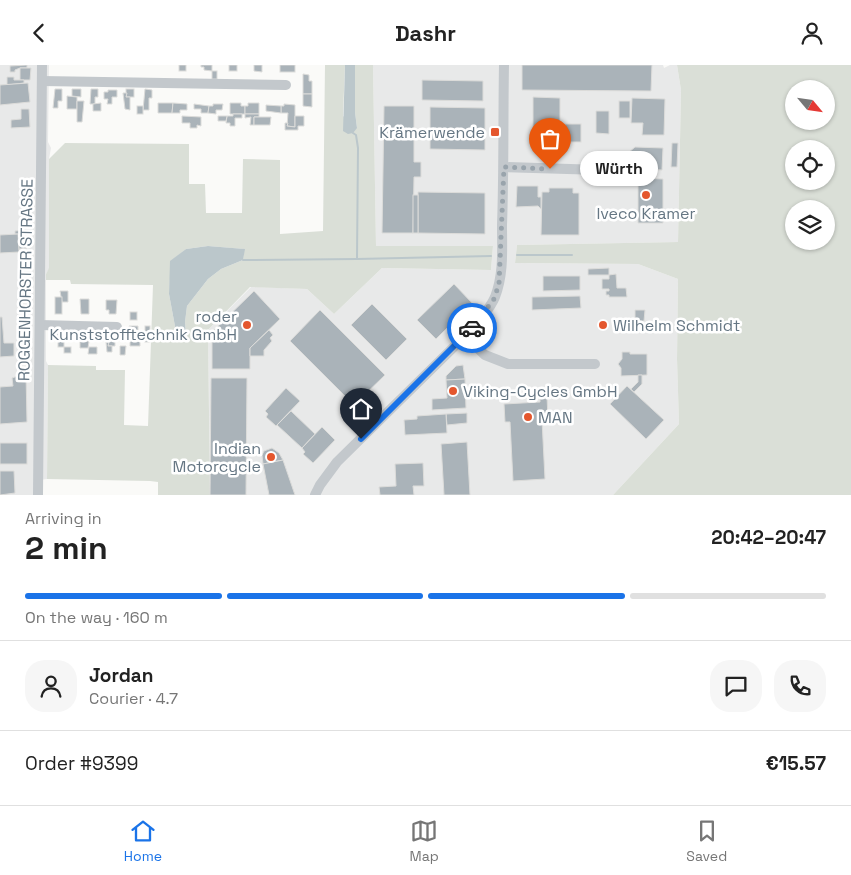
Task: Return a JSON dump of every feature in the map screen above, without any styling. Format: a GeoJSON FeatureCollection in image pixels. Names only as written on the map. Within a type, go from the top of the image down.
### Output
{"type":"FeatureCollection","features":[{"type":"Feature","properties":{"kind":"street","name":"ROGGENHORSTER STRASSE"},"geometry":{"type":"LineString","coordinates":[[38,495],[42,65]]}},
{"type":"Feature","properties":{"kind":"street"},"geometry":{"type":"LineString","coordinates":[[315,495],[337,462],[465,336],[480,320],[494,299],[499,284],[504,167],[504,65]]}},
{"type":"Feature","properties":{"kind":"street"},"geometry":{"type":"LineString","coordinates":[[42,81],[286,85]]}},
{"type":"Feature","properties":{"kind":"street"},"geometry":{"type":"LineString","coordinates":[[504,167],[601,170]]}},
{"type":"Feature","properties":{"kind":"street"},"geometry":{"type":"LineString","coordinates":[[40,325],[117,327]]}},
{"type":"Feature","properties":{"kind":"street"},"geometry":{"type":"LineString","coordinates":[[465,336],[485,355],[508,364],[595,364]]}},
{"type":"Feature","properties":{"kind":"shaded area"},"geometry":{"type":"Polygon","coordinates":[[[0,65],[49,65],[48,142],[51,148],[49,159],[49,269],[46,274],[46,361],[48,365],[47,479],[39,480],[38,495],[0,495],[0,65]]]}},
{"type":"Feature","properties":{"kind":"shaded area"},"geometry":{"type":"Polygon","coordinates":[[[325,65],[345,65],[343,116],[357,128],[355,65],[373,65],[376,246],[493,246],[491,270],[382,268],[334,314],[307,289],[250,287],[208,330],[210,495],[158,495],[158,482],[150,481],[47,479],[48,365],[96,366],[96,370],[125,370],[124,425],[148,426],[153,285],[71,284],[70,280],[46,280],[49,268],[49,159],[65,143],[189,144],[189,184],[205,184],[206,213],[242,213],[243,159],[280,160],[280,234],[323,231],[325,65]],[[208,246],[186,249],[171,261],[169,294],[177,337],[186,334],[187,306],[208,279],[221,269],[243,260],[244,249],[208,246]]]}},
{"type":"Feature","properties":{"kind":"shaded area"},"geometry":{"type":"Polygon","coordinates":[[[345,65],[355,65],[357,128],[353,133],[348,134],[343,131],[345,65]]]}},
{"type":"Feature","properties":{"kind":"shaded area"},"geometry":{"type":"Polygon","coordinates":[[[373,65],[663,65],[664,68],[670,65],[677,65],[681,90],[678,242],[517,245],[515,263],[638,264],[678,279],[677,359],[679,424],[613,495],[210,495],[208,330],[251,287],[307,289],[334,314],[382,268],[491,270],[493,246],[376,246],[373,65]]]}},
{"type":"Feature","properties":{"kind":"shaded area"},"geometry":{"type":"Polygon","coordinates":[[[677,65],[851,65],[851,495],[613,495],[679,424],[677,359],[678,279],[638,264],[515,263],[517,245],[678,242],[681,90],[677,65]]]}},
{"type":"Feature","properties":{"kind":"shaded area"},"geometry":{"type":"Polygon","coordinates":[[[208,246],[245,249],[243,260],[221,269],[208,279],[187,306],[186,334],[177,337],[169,294],[170,261],[186,249],[208,246]]]}},
{"type":"Feature","properties":{"kind":"building"},"geometry":{"type":"Polygon","coordinates":[[[27,65],[27,68],[20,68],[15,70],[15,72],[10,72],[10,66],[27,65]]]}},
{"type":"Feature","properties":{"kind":"building"},"geometry":{"type":"Polygon","coordinates":[[[179,65],[186,65],[186,71],[179,71],[179,65]]]}},
{"type":"Feature","properties":{"kind":"building"},"geometry":{"type":"Polygon","coordinates":[[[201,65],[212,65],[212,71],[204,70],[204,67],[201,67],[201,65]]]}},
{"type":"Feature","properties":{"kind":"building"},"geometry":{"type":"Polygon","coordinates":[[[229,65],[237,65],[237,71],[229,71],[229,65]]]}},
{"type":"Feature","properties":{"kind":"building"},"geometry":{"type":"Polygon","coordinates":[[[254,65],[262,65],[262,72],[254,71],[254,65]]]}},
{"type":"Feature","properties":{"kind":"building"},"geometry":{"type":"Polygon","coordinates":[[[280,65],[295,65],[295,72],[280,72],[280,65]]]}},
{"type":"Feature","properties":{"kind":"building"},"geometry":{"type":"Polygon","coordinates":[[[522,65],[652,65],[651,91],[522,90],[522,65]]]}},
{"type":"Feature","properties":{"kind":"building"},"geometry":{"type":"Polygon","coordinates":[[[20,68],[31,68],[30,80],[20,80],[20,68]]]}},
{"type":"Feature","properties":{"kind":"building"},"geometry":{"type":"Polygon","coordinates":[[[212,71],[217,71],[217,79],[212,79],[212,71]]]}},
{"type":"Feature","properties":{"kind":"building"},"geometry":{"type":"Polygon","coordinates":[[[303,74],[309,75],[309,81],[312,81],[312,94],[303,94],[303,74]]]}},
{"type":"Feature","properties":{"kind":"building"},"geometry":{"type":"Polygon","coordinates":[[[7,77],[14,77],[14,80],[24,80],[24,83],[7,85],[7,77]]]}},
{"type":"Feature","properties":{"kind":"building"},"geometry":{"type":"Polygon","coordinates":[[[422,80],[483,81],[483,101],[422,100],[422,80]]]}},
{"type":"Feature","properties":{"kind":"building"},"geometry":{"type":"Polygon","coordinates":[[[28,83],[30,102],[0,105],[0,85],[28,83]]]}},
{"type":"Feature","properties":{"kind":"building"},"geometry":{"type":"Polygon","coordinates":[[[55,89],[62,89],[62,101],[58,101],[58,108],[53,108],[55,89]]]}},
{"type":"Feature","properties":{"kind":"building"},"geometry":{"type":"Polygon","coordinates":[[[72,89],[81,89],[81,97],[72,96],[72,89]]]}},
{"type":"Feature","properties":{"kind":"building"},"geometry":{"type":"Polygon","coordinates":[[[91,89],[98,89],[98,97],[95,97],[95,104],[90,104],[91,89]]]}},
{"type":"Feature","properties":{"kind":"building"},"geometry":{"type":"Polygon","coordinates":[[[126,89],[134,89],[134,97],[126,97],[126,89]]]}},
{"type":"Feature","properties":{"kind":"building"},"geometry":{"type":"Polygon","coordinates":[[[145,89],[152,90],[152,98],[149,98],[149,110],[143,110],[145,89]]]}},
{"type":"Feature","properties":{"kind":"building"},"geometry":{"type":"Polygon","coordinates":[[[108,90],[117,90],[117,97],[112,97],[112,104],[107,104],[108,99],[104,99],[104,92],[108,92],[108,90]]]}},
{"type":"Feature","properties":{"kind":"building"},"geometry":{"type":"Polygon","coordinates":[[[123,93],[127,93],[126,97],[130,97],[130,110],[125,109],[123,93]]]}},
{"type":"Feature","properties":{"kind":"building"},"geometry":{"type":"Polygon","coordinates":[[[303,94],[312,94],[312,107],[303,106],[303,94]]]}},
{"type":"Feature","properties":{"kind":"building"},"geometry":{"type":"Polygon","coordinates":[[[67,96],[77,97],[77,109],[67,109],[67,96]]]}},
{"type":"Feature","properties":{"kind":"building"},"geometry":{"type":"Polygon","coordinates":[[[533,97],[560,98],[560,140],[549,140],[549,143],[543,143],[543,140],[536,140],[533,136],[533,97]]]}},
{"type":"Feature","properties":{"kind":"building"},"geometry":{"type":"Polygon","coordinates":[[[632,98],[665,99],[664,135],[642,135],[643,123],[631,123],[632,98]]]}},
{"type":"Feature","properties":{"kind":"building"},"geometry":{"type":"Polygon","coordinates":[[[77,101],[84,101],[82,122],[77,122],[77,101]]]}},
{"type":"Feature","properties":{"kind":"building"},"geometry":{"type":"Polygon","coordinates":[[[619,101],[630,101],[630,118],[619,118],[619,101]]]}},
{"type":"Feature","properties":{"kind":"building"},"geometry":{"type":"Polygon","coordinates":[[[101,103],[101,111],[93,111],[93,104],[101,103]]]}},
{"type":"Feature","properties":{"kind":"building"},"geometry":{"type":"Polygon","coordinates":[[[158,103],[173,103],[172,113],[158,113],[158,103]]]}},
{"type":"Feature","properties":{"kind":"building"},"geometry":{"type":"Polygon","coordinates":[[[173,103],[187,104],[187,110],[180,110],[180,113],[172,113],[173,103]]]}},
{"type":"Feature","properties":{"kind":"building"},"geometry":{"type":"Polygon","coordinates":[[[230,103],[241,103],[241,106],[245,106],[245,114],[230,114],[230,103]]]}},
{"type":"Feature","properties":{"kind":"building"},"geometry":{"type":"Polygon","coordinates":[[[248,103],[259,103],[259,114],[245,114],[245,106],[248,106],[248,103]]]}},
{"type":"Feature","properties":{"kind":"building"},"geometry":{"type":"Polygon","coordinates":[[[194,104],[209,106],[208,113],[201,113],[201,109],[194,109],[194,104]]]}},
{"type":"Feature","properties":{"kind":"building"},"geometry":{"type":"Polygon","coordinates":[[[213,104],[223,104],[222,110],[216,110],[216,114],[208,113],[209,106],[213,106],[213,104]]]}},
{"type":"Feature","properties":{"kind":"building"},"geometry":{"type":"Polygon","coordinates":[[[284,104],[295,105],[295,127],[287,126],[288,113],[281,113],[281,106],[284,106],[284,104]]]}},
{"type":"Feature","properties":{"kind":"building"},"geometry":{"type":"Polygon","coordinates":[[[266,105],[281,106],[281,113],[266,111],[266,105]]]}},
{"type":"Feature","properties":{"kind":"building"},"geometry":{"type":"Polygon","coordinates":[[[137,106],[143,106],[143,114],[137,114],[137,106]]]}},
{"type":"Feature","properties":{"kind":"building"},"geometry":{"type":"Polygon","coordinates":[[[384,106],[414,106],[414,162],[421,162],[421,177],[414,177],[413,233],[382,233],[384,106]]]}},
{"type":"Feature","properties":{"kind":"building"},"geometry":{"type":"Polygon","coordinates":[[[430,107],[485,108],[485,150],[430,149],[430,107]]]}},
{"type":"Feature","properties":{"kind":"building"},"geometry":{"type":"Polygon","coordinates":[[[21,109],[29,109],[30,127],[11,128],[11,120],[21,119],[21,109]]]}},
{"type":"Feature","properties":{"kind":"building"},"geometry":{"type":"Polygon","coordinates":[[[596,111],[609,111],[609,134],[596,133],[596,111]]]}},
{"type":"Feature","properties":{"kind":"building"},"geometry":{"type":"Polygon","coordinates":[[[233,114],[242,114],[242,118],[235,118],[235,126],[230,126],[230,123],[226,123],[227,116],[233,116],[233,114]]]}},
{"type":"Feature","properties":{"kind":"building"},"geometry":{"type":"Polygon","coordinates":[[[245,114],[259,114],[259,117],[254,117],[254,125],[250,125],[251,117],[245,118],[245,114]]]}},
{"type":"Feature","properties":{"kind":"building"},"geometry":{"type":"Polygon","coordinates":[[[182,116],[201,117],[201,126],[197,125],[197,128],[190,128],[190,123],[182,123],[182,116]]]}},
{"type":"Feature","properties":{"kind":"building"},"geometry":{"type":"Polygon","coordinates":[[[218,116],[227,116],[226,121],[218,121],[218,116]]]}},
{"type":"Feature","properties":{"kind":"building"},"geometry":{"type":"Polygon","coordinates":[[[295,116],[304,116],[304,126],[298,126],[298,130],[285,130],[285,123],[288,123],[287,126],[295,127],[295,116]]]}},
{"type":"Feature","properties":{"kind":"building"},"geometry":{"type":"Polygon","coordinates":[[[254,117],[271,117],[270,125],[254,125],[254,117]]]}},
{"type":"Feature","properties":{"kind":"building"},"geometry":{"type":"Polygon","coordinates":[[[565,124],[581,124],[581,142],[565,142],[565,124]]]}},
{"type":"Feature","properties":{"kind":"building"},"geometry":{"type":"Polygon","coordinates":[[[672,143],[678,143],[677,167],[671,167],[672,143]]]}},
{"type":"Feature","properties":{"kind":"building"},"geometry":{"type":"Polygon","coordinates":[[[635,147],[663,148],[662,170],[628,166],[628,153],[635,147]]]}},
{"type":"Feature","properties":{"kind":"building"},"geometry":{"type":"Polygon","coordinates":[[[638,178],[663,179],[663,223],[638,223],[638,178]]]}},
{"type":"Feature","properties":{"kind":"building"},"geometry":{"type":"Polygon","coordinates":[[[517,186],[538,186],[538,197],[541,197],[541,209],[538,206],[516,207],[517,186]]]}},
{"type":"Feature","properties":{"kind":"building"},"geometry":{"type":"Polygon","coordinates":[[[549,188],[573,188],[573,193],[579,193],[579,235],[541,235],[542,192],[549,192],[549,188]]]}},
{"type":"Feature","properties":{"kind":"building"},"geometry":{"type":"Polygon","coordinates":[[[418,192],[485,193],[485,234],[418,233],[418,192]]]}},
{"type":"Feature","properties":{"kind":"building"},"geometry":{"type":"Polygon","coordinates":[[[413,195],[418,195],[418,233],[413,233],[413,195]]]}},
{"type":"Feature","properties":{"kind":"building"},"geometry":{"type":"Polygon","coordinates":[[[26,230],[27,248],[19,249],[18,234],[15,234],[15,231],[26,230]]]}},
{"type":"Feature","properties":{"kind":"building"},"geometry":{"type":"Polygon","coordinates":[[[18,234],[19,252],[0,253],[0,235],[18,234]]]}},
{"type":"Feature","properties":{"kind":"building"},"geometry":{"type":"Polygon","coordinates":[[[609,268],[609,275],[588,275],[588,269],[609,268]]]}},
{"type":"Feature","properties":{"kind":"building"},"geometry":{"type":"Polygon","coordinates":[[[616,274],[617,288],[626,288],[627,297],[609,297],[609,295],[606,295],[606,291],[609,291],[609,289],[602,289],[602,279],[609,279],[609,275],[616,274]]]}},
{"type":"Feature","properties":{"kind":"building"},"geometry":{"type":"Polygon","coordinates":[[[543,276],[580,276],[580,290],[543,291],[543,276]]]}},
{"type":"Feature","properties":{"kind":"building"},"geometry":{"type":"Polygon","coordinates":[[[454,284],[472,303],[436,339],[417,320],[454,284]]]}},
{"type":"Feature","properties":{"kind":"building"},"geometry":{"type":"Polygon","coordinates":[[[60,291],[68,291],[68,302],[62,302],[60,291]]]}},
{"type":"Feature","properties":{"kind":"building","name":"roder Kunststofftechnik GmbH"},"geometry":{"type":"Polygon","coordinates":[[[254,291],[280,319],[250,348],[250,369],[212,369],[212,332],[254,291]]]}},
{"type":"Feature","properties":{"kind":"building"},"geometry":{"type":"Polygon","coordinates":[[[580,296],[581,308],[532,310],[532,297],[580,296]]]}},
{"type":"Feature","properties":{"kind":"building"},"geometry":{"type":"Polygon","coordinates":[[[55,297],[62,297],[62,314],[55,314],[55,297]]]}},
{"type":"Feature","properties":{"kind":"building"},"geometry":{"type":"Polygon","coordinates":[[[80,299],[89,299],[89,314],[81,314],[80,299]]]}},
{"type":"Feature","properties":{"kind":"building"},"geometry":{"type":"Polygon","coordinates":[[[106,300],[117,300],[116,314],[109,314],[109,310],[106,310],[106,300]]]}},
{"type":"Feature","properties":{"kind":"building"},"geometry":{"type":"Polygon","coordinates":[[[372,304],[407,339],[386,360],[351,325],[372,304]]]}},
{"type":"Feature","properties":{"kind":"building"},"geometry":{"type":"Polygon","coordinates":[[[320,310],[385,375],[354,405],[290,341],[320,310]]]}},
{"type":"Feature","properties":{"kind":"building"},"geometry":{"type":"Polygon","coordinates":[[[635,310],[645,310],[644,321],[635,321],[635,310]]]}},
{"type":"Feature","properties":{"kind":"building"},"geometry":{"type":"Polygon","coordinates":[[[130,312],[137,312],[137,320],[130,320],[130,312]]]}},
{"type":"Feature","properties":{"kind":"building"},"geometry":{"type":"Polygon","coordinates":[[[0,317],[2,317],[4,343],[14,343],[14,356],[0,357],[0,317]]]}},
{"type":"Feature","properties":{"kind":"building"},"geometry":{"type":"Polygon","coordinates":[[[129,326],[138,326],[138,333],[129,332],[129,326]]]}},
{"type":"Feature","properties":{"kind":"building"},"geometry":{"type":"Polygon","coordinates":[[[145,326],[150,326],[150,342],[145,342],[145,326]]]}},
{"type":"Feature","properties":{"kind":"building"},"geometry":{"type":"Polygon","coordinates":[[[269,330],[273,335],[270,338],[272,341],[264,350],[264,356],[250,356],[250,348],[269,330]]]}},
{"type":"Feature","properties":{"kind":"building"},"geometry":{"type":"Polygon","coordinates":[[[54,333],[62,333],[62,340],[54,340],[54,333]]]}},
{"type":"Feature","properties":{"kind":"building"},"geometry":{"type":"Polygon","coordinates":[[[81,333],[88,333],[88,341],[81,341],[81,333]]]}},
{"type":"Feature","properties":{"kind":"building"},"geometry":{"type":"Polygon","coordinates":[[[130,333],[138,333],[140,346],[130,346],[130,333]]]}},
{"type":"Feature","properties":{"kind":"building"},"geometry":{"type":"Polygon","coordinates":[[[109,338],[115,338],[115,346],[108,346],[109,338]]]}},
{"type":"Feature","properties":{"kind":"building"},"geometry":{"type":"Polygon","coordinates":[[[58,340],[64,340],[64,347],[58,347],[58,340]]]}},
{"type":"Feature","properties":{"kind":"building"},"geometry":{"type":"Polygon","coordinates":[[[80,341],[89,341],[88,348],[80,348],[80,341]]]}},
{"type":"Feature","properties":{"kind":"building"},"geometry":{"type":"Polygon","coordinates":[[[106,342],[109,342],[108,346],[112,346],[112,352],[107,352],[106,342]]]}},
{"type":"Feature","properties":{"kind":"building"},"geometry":{"type":"Polygon","coordinates":[[[120,346],[126,346],[125,355],[120,355],[120,346]]]}},
{"type":"Feature","properties":{"kind":"building"},"geometry":{"type":"Polygon","coordinates":[[[64,347],[71,347],[71,353],[64,353],[64,347]]]}},
{"type":"Feature","properties":{"kind":"building"},"geometry":{"type":"Polygon","coordinates":[[[89,347],[97,347],[97,354],[88,354],[89,347]]]}},
{"type":"Feature","properties":{"kind":"building"},"geometry":{"type":"Polygon","coordinates":[[[622,352],[647,354],[647,375],[621,376],[621,368],[618,364],[622,359],[622,352]]]}},
{"type":"Feature","properties":{"kind":"building"},"geometry":{"type":"Polygon","coordinates":[[[463,365],[465,379],[446,380],[446,376],[456,366],[463,365]]]}},
{"type":"Feature","properties":{"kind":"building"},"geometry":{"type":"Polygon","coordinates":[[[26,373],[27,422],[0,424],[0,387],[13,386],[12,378],[26,373]]]}},
{"type":"Feature","properties":{"kind":"building"},"geometry":{"type":"Polygon","coordinates":[[[638,375],[642,375],[642,384],[634,392],[631,389],[638,382],[638,375]]]}},
{"type":"Feature","properties":{"kind":"building"},"geometry":{"type":"Polygon","coordinates":[[[211,378],[247,378],[246,495],[210,495],[211,378]]]}},
{"type":"Feature","properties":{"kind":"building"},"geometry":{"type":"Polygon","coordinates":[[[465,379],[466,408],[432,410],[432,399],[447,398],[446,380],[465,379]]]}},
{"type":"Feature","properties":{"kind":"building"},"geometry":{"type":"Polygon","coordinates":[[[627,386],[664,420],[646,439],[610,404],[627,386]]]}},
{"type":"Feature","properties":{"kind":"building"},"geometry":{"type":"Polygon","coordinates":[[[286,388],[300,401],[276,426],[266,417],[268,414],[265,411],[286,388]]]}},
{"type":"Feature","properties":{"kind":"building"},"geometry":{"type":"Polygon","coordinates":[[[547,396],[548,419],[542,420],[545,479],[513,481],[510,422],[505,422],[504,404],[540,402],[540,397],[547,396]]]}},
{"type":"Feature","properties":{"kind":"building"},"geometry":{"type":"Polygon","coordinates":[[[291,411],[315,434],[302,448],[277,425],[291,411]]]}},
{"type":"Feature","properties":{"kind":"building"},"geometry":{"type":"Polygon","coordinates":[[[467,413],[467,423],[447,425],[446,414],[467,413]]]}},
{"type":"Feature","properties":{"kind":"building"},"geometry":{"type":"Polygon","coordinates":[[[446,414],[447,433],[405,435],[404,420],[417,419],[417,416],[446,414]]]}},
{"type":"Feature","properties":{"kind":"building"},"geometry":{"type":"Polygon","coordinates":[[[322,427],[335,440],[313,463],[303,454],[305,452],[302,448],[322,427]]]}},
{"type":"Feature","properties":{"kind":"building"},"geometry":{"type":"Polygon","coordinates":[[[467,442],[470,495],[444,495],[441,444],[467,442]]]}},
{"type":"Feature","properties":{"kind":"building"},"geometry":{"type":"Polygon","coordinates":[[[0,443],[27,443],[27,464],[0,464],[0,443]]]}},
{"type":"Feature","properties":{"kind":"building"},"geometry":{"type":"Polygon","coordinates":[[[272,448],[279,453],[283,460],[263,464],[262,455],[264,451],[272,448]]]}},
{"type":"Feature","properties":{"kind":"building"},"geometry":{"type":"Polygon","coordinates":[[[283,460],[295,495],[269,495],[263,464],[283,460]]]}},
{"type":"Feature","properties":{"kind":"building"},"geometry":{"type":"Polygon","coordinates":[[[423,463],[424,486],[413,486],[414,495],[380,495],[379,487],[396,486],[395,464],[423,463]]]}},
{"type":"Feature","properties":{"kind":"building"},"geometry":{"type":"Polygon","coordinates":[[[0,471],[14,471],[15,493],[0,495],[0,471]]]}},
{"type":"Feature","properties":{"kind":"waterway"},"geometry":{"type":"LineString","coordinates":[[353,133],[356,135],[358,148],[357,259]]}},
{"type":"Feature","properties":{"kind":"waterway"},"geometry":{"type":"LineString","coordinates":[[517,255],[572,255]]}},
{"type":"Feature","properties":{"kind":"waterway"},"geometry":{"type":"LineString","coordinates":[[243,260],[491,256]]}},
{"type":"Feature","properties":{"kind":"way so far"},"geometry":{"type":"LineString","coordinates":[[472,328],[480,320],[494,299],[499,284],[504,167],[550,169]]}},
{"type":"Feature","properties":{"kind":"place","name":"Krämerwende"},"geometry":{"type":"Point","coordinates":[495,132]}},
{"type":"Feature","properties":{"kind":"place","name":"Würth"},"geometry":{"type":"Point","coordinates":[550,169]}},
{"type":"Feature","properties":{"kind":"place","name":"Iveco Kramer"},"geometry":{"type":"Point","coordinates":[646,195]}},
{"type":"Feature","properties":{"kind":"place","name":"roder Kunststofftechnik GmbH"},"geometry":{"type":"Point","coordinates":[247,325]}},
{"type":"Feature","properties":{"kind":"place","name":"Wilhelm Schmidt"},"geometry":{"type":"Point","coordinates":[603,325]}},
{"type":"Feature","properties":{"kind":"place","name":"Viking-Cycles GmbH"},"geometry":{"type":"Point","coordinates":[453,391]}},
{"type":"Feature","properties":{"kind":"place","name":"MAN"},"geometry":{"type":"Point","coordinates":[528,417]}},
{"type":"Feature","properties":{"kind":"place","name":"Indian Motorcycle"},"geometry":{"type":"Point","coordinates":[271,457]}},
{"type":"Feature","properties":{"kind":"route"},"geometry":{"type":"LineString","coordinates":[[361,439],[472,328]]}}]}
